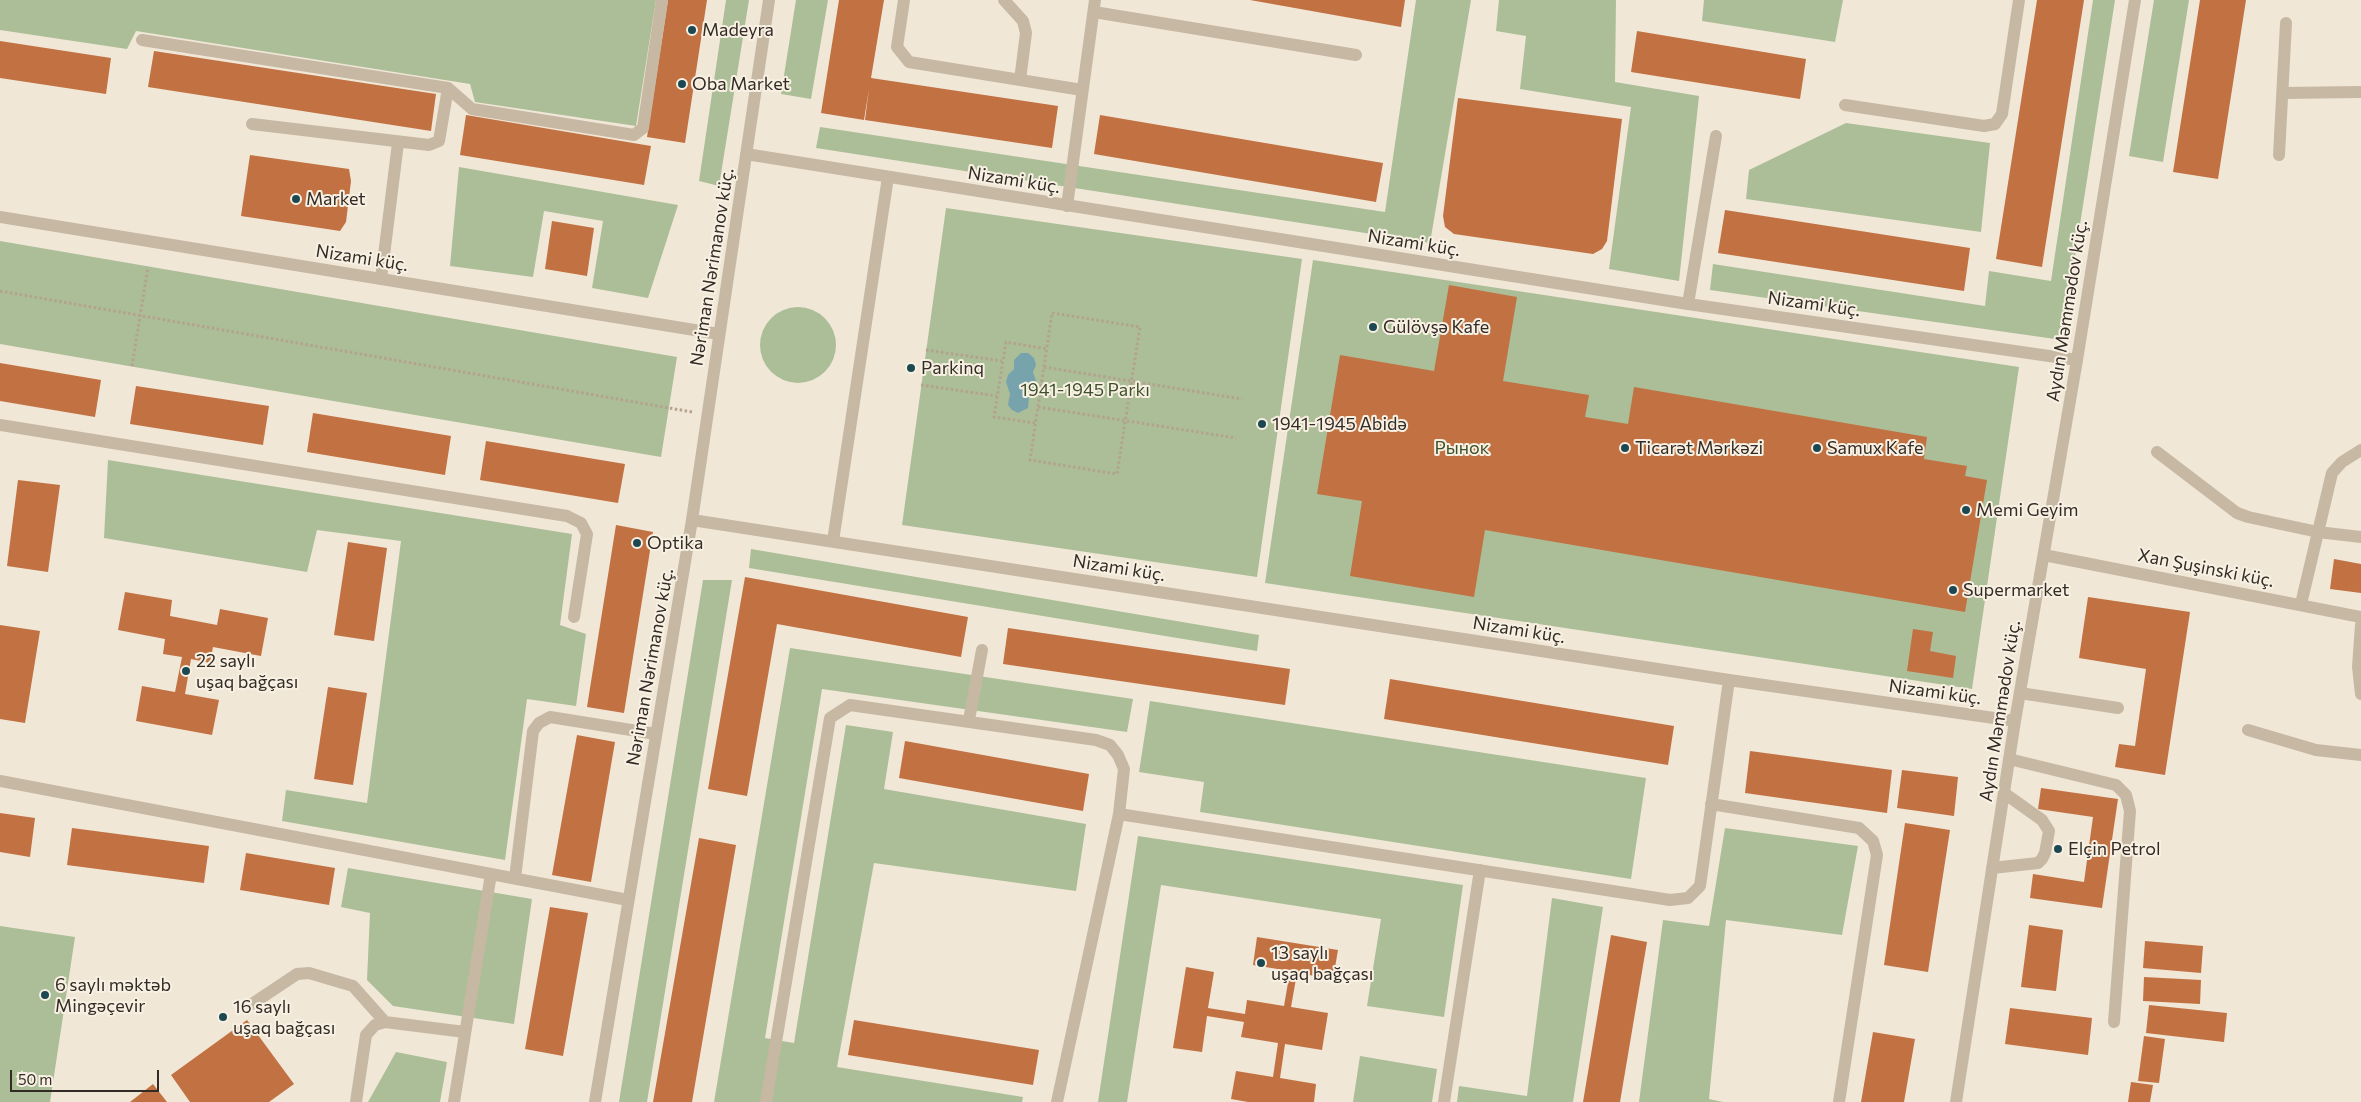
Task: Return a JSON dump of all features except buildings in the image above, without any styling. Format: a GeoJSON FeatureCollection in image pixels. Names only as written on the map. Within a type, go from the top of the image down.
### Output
{"type":"FeatureCollection","features":[{"type":"Feature","properties":{"kind":"street"},"geometry":{"type":"LineString","coordinates":[[142,40],[448,88],[472,109],[634,135],[643,128],[662,0]]}},
{"type":"Feature","properties":{"kind":"street","name":"Nəriman Nərimanov küç."},"geometry":{"type":"LineString","coordinates":[[595,1102],[692,520],[769,0]]}},
{"type":"Feature","properties":{"kind":"street"},"geometry":{"type":"LineString","coordinates":[[904,0],[897,46],[910,62],[1082,90]]}},
{"type":"Feature","properties":{"kind":"street"},"geometry":{"type":"LineString","coordinates":[[1004,0],[1023,21],[1026,33],[1020,80]]}},
{"type":"Feature","properties":{"kind":"street"},"geometry":{"type":"LineString","coordinates":[[1845,105],[1984,126],[1995,124],[2002,114],[2018,0]]}},
{"type":"Feature","properties":{"kind":"street","name":"Aydın Məmmədov küç."},"geometry":{"type":"LineString","coordinates":[[1956,1102],[2009,759],[2077,360],[2134,0]]}},
{"type":"Feature","properties":{"kind":"street"},"geometry":{"type":"LineString","coordinates":[[1066,206],[1094,6],[1356,55]]}},
{"type":"Feature","properties":{"kind":"street"},"geometry":{"type":"LineString","coordinates":[[2279,155],[2286,23]]}},
{"type":"Feature","properties":{"kind":"street"},"geometry":{"type":"LineString","coordinates":[[252,124],[398,143],[429,145],[439,141],[448,88]]}},
{"type":"Feature","properties":{"kind":"street"},"geometry":{"type":"LineString","coordinates":[[2282,93],[2361,92]]}},
{"type":"Feature","properties":{"kind":"street"},"geometry":{"type":"LineString","coordinates":[[1688,304],[1716,136]]}},
{"type":"Feature","properties":{"kind":"street"},"geometry":{"type":"LineString","coordinates":[[381,279],[398,143]]}},
{"type":"Feature","properties":{"kind":"street","name":"Nizami küç."},"geometry":{"type":"LineString","coordinates":[[746,154],[1688,304],[2077,360]]}},
{"type":"Feature","properties":{"kind":"street"},"geometry":{"type":"LineString","coordinates":[[833,541],[888,177]]}},
{"type":"Feature","properties":{"kind":"street","name":"Nizami küç."},"geometry":{"type":"LineString","coordinates":[[0,217],[719,334]]}},
{"type":"Feature","properties":{"kind":"street"},"geometry":{"type":"LineString","coordinates":[[0,425],[567,516],[581,523],[587,534],[574,617]]}},
{"type":"Feature","properties":{"kind":"street"},"geometry":{"type":"LineString","coordinates":[[2301,604],[2332,473],[2342,462],[2361,450]]}},
{"type":"Feature","properties":{"kind":"street"},"geometry":{"type":"LineString","coordinates":[[2157,452],[2237,513],[2318,532],[2361,537]]}},
{"type":"Feature","properties":{"kind":"street","name":"Nizami küç."},"geometry":{"type":"LineString","coordinates":[[692,520],[1729,680],[2016,721]]}},
{"type":"Feature","properties":{"kind":"street","name":"Xan Şuşinski küç."},"geometry":{"type":"LineString","coordinates":[[2044,555],[2361,617]]}},
{"type":"Feature","properties":{"kind":"street"},"geometry":{"type":"LineString","coordinates":[[2361,625],[2358,666],[2361,694]]}},
{"type":"Feature","properties":{"kind":"street"},"geometry":{"type":"LineString","coordinates":[[970,720],[982,650]]}},
{"type":"Feature","properties":{"kind":"street"},"geometry":{"type":"LineString","coordinates":[[1119,814],[1670,900],[1688,898],[1700,886],[1729,680]]}},
{"type":"Feature","properties":{"kind":"street"},"geometry":{"type":"LineString","coordinates":[[2020,694],[2118,708]]}},
{"type":"Feature","properties":{"kind":"street"},"geometry":{"type":"LineString","coordinates":[[766,1102],[830,718],[850,705],[970,720],[1096,740],[1110,745],[1118,754],[1124,769],[1119,814],[1057,1102]]}},
{"type":"Feature","properties":{"kind":"street"},"geometry":{"type":"LineString","coordinates":[[515,878],[533,731],[539,723],[550,717],[656,734]]}},
{"type":"Feature","properties":{"kind":"street"},"geometry":{"type":"LineString","coordinates":[[2248,730],[2316,750],[2361,755]]}},
{"type":"Feature","properties":{"kind":"street"},"geometry":{"type":"LineString","coordinates":[[2009,759],[2116,785],[2126,795],[2130,811],[2114,1022]]}},
{"type":"Feature","properties":{"kind":"street"},"geometry":{"type":"LineString","coordinates":[[0,781],[628,900]]}},
{"type":"Feature","properties":{"kind":"street"},"geometry":{"type":"LineString","coordinates":[[1992,868],[2038,863],[2042,860],[2045,853],[2049,831],[2042,820],[2004,793]]}},
{"type":"Feature","properties":{"kind":"street"},"geometry":{"type":"LineString","coordinates":[[1711,804],[1859,828],[1873,841],[1877,855],[1839,1102]]}},
{"type":"Feature","properties":{"kind":"street"},"geometry":{"type":"LineString","coordinates":[[1444,1102],[1480,870]]}},
{"type":"Feature","properties":{"kind":"street"},"geometry":{"type":"LineString","coordinates":[[454,1102],[491,874]]}},
{"type":"Feature","properties":{"kind":"street"},"geometry":{"type":"LineString","coordinates":[[252,1004],[297,974],[309,973],[353,986],[385,1022]]}},
{"type":"Feature","properties":{"kind":"street"},"geometry":{"type":"LineString","coordinates":[[356,1102],[366,1034],[375,1025],[385,1022],[465,1032]]}},
{"type":"Feature","properties":{"kind":"path"},"geometry":{"type":"LineString","coordinates":[[132,366],[148,267]]}},
{"type":"Feature","properties":{"kind":"path"},"geometry":{"type":"LineString","coordinates":[[0,291],[707,414]]}},
{"type":"Feature","properties":{"kind":"path"},"geometry":{"type":"LineString","coordinates":[[1052,312],[1140,327],[1117,474],[1030,460],[1044,367],[1052,312]]}},
{"type":"Feature","properties":{"kind":"path"},"geometry":{"type":"LineString","coordinates":[[1035,423],[994,416],[997,396],[1006,342],[1047,349]]}},
{"type":"Feature","properties":{"kind":"path"},"geometry":{"type":"LineString","coordinates":[[926,350],[1003,361]]}},
{"type":"Feature","properties":{"kind":"path"},"geometry":{"type":"LineString","coordinates":[[1044,367],[1242,399]]}},
{"type":"Feature","properties":{"kind":"path"},"geometry":{"type":"LineString","coordinates":[[922,386],[997,396]]}},
{"type":"Feature","properties":{"kind":"path"},"geometry":{"type":"LineString","coordinates":[[1038,408],[1236,438]]}},
{"type":"Feature","properties":{"kind":"green space"},"geometry":{"type":"Polygon","coordinates":[[[0,0],[656,0],[636,126],[475,102],[470,84],[136,31],[127,49],[0,30],[0,0]]]}},
{"type":"Feature","properties":{"kind":"green space"},"geometry":{"type":"Polygon","coordinates":[[[726,0],[749,0],[719,186],[699,181],[726,0]]]}},
{"type":"Feature","properties":{"kind":"green space"},"geometry":{"type":"Polygon","coordinates":[[[796,0],[828,0],[811,99],[781,94],[796,0]]]}},
{"type":"Feature","properties":{"kind":"green space"},"geometry":{"type":"Polygon","coordinates":[[[1416,0],[1471,0],[1430,243],[816,148],[820,127],[1385,212],[1416,0]]]}},
{"type":"Feature","properties":{"kind":"green space"},"geometry":{"type":"Polygon","coordinates":[[[1499,0],[1616,0],[1615,82],[1699,96],[1679,281],[1609,269],[1631,107],[1520,89],[1526,36],[1496,31],[1499,0]]]}},
{"type":"Feature","properties":{"kind":"green space"},"geometry":{"type":"Polygon","coordinates":[[[1704,0],[1843,0],[1835,42],[1702,21],[1704,0]]]}},
{"type":"Feature","properties":{"kind":"green space"},"geometry":{"type":"Polygon","coordinates":[[[2093,0],[2115,0],[2062,340],[1710,290],[1713,264],[1985,306],[1989,271],[2051,281],[2093,0]]]}},
{"type":"Feature","properties":{"kind":"green space"},"geometry":{"type":"Polygon","coordinates":[[[2154,0],[2189,0],[2163,162],[2129,156],[2154,0]]]}},
{"type":"Feature","properties":{"kind":"green space"},"geometry":{"type":"Polygon","coordinates":[[[1846,123],[1990,143],[1981,232],[1746,199],[1749,170],[1846,123]]]}},
{"type":"Feature","properties":{"kind":"green space"},"geometry":{"type":"Polygon","coordinates":[[[459,167],[678,205],[648,298],[592,288],[603,221],[544,211],[533,277],[450,266],[459,167]]]}},
{"type":"Feature","properties":{"kind":"green space","name":"1941-1945 Parkı"},"geometry":{"type":"Polygon","coordinates":[[[946,208],[1302,259],[1257,577],[902,525],[946,208]]]}},
{"type":"Feature","properties":{"kind":"green space"},"geometry":{"type":"Polygon","coordinates":[[[0,241],[677,357],[661,457],[0,344],[0,241]]]}},
{"type":"Feature","properties":{"kind":"green space","name":"Рынок"},"geometry":{"type":"Polygon","coordinates":[[[1313,260],[2019,367],[1972,689],[1265,583],[1313,260]]]}},
{"type":"Feature","properties":{"kind":"green space"},"geometry":{"type":"Polygon","coordinates":[[[798,307],[812,310],[825,318],[833,331],[836,345],[833,359],[825,372],[812,380],[798,383],[784,380],[771,372],[763,359],[760,345],[763,331],[771,318],[784,310],[798,307]]]}},
{"type":"Feature","properties":{"kind":"green space"},"geometry":{"type":"Polygon","coordinates":[[[108,460],[572,534],[560,625],[586,634],[576,706],[527,699],[505,860],[282,821],[286,790],[367,803],[401,541],[317,530],[307,572],[104,538],[108,460]]]}},
{"type":"Feature","properties":{"kind":"green space"},"geometry":{"type":"Polygon","coordinates":[[[751,549],[1259,635],[1257,651],[749,568],[751,549]]]}},
{"type":"Feature","properties":{"kind":"green space"},"geometry":{"type":"Polygon","coordinates":[[[703,580],[732,580],[647,1102],[619,1102],[703,580]]]}},
{"type":"Feature","properties":{"kind":"green space"},"geometry":{"type":"Polygon","coordinates":[[[790,648],[1133,699],[1127,732],[822,689],[765,1038],[794,1043],[846,725],[893,732],[884,789],[1086,824],[1076,891],[874,863],[837,1067],[1023,1097],[1022,1102],[714,1102],[790,648]]]}},
{"type":"Feature","properties":{"kind":"green space"},"geometry":{"type":"Polygon","coordinates":[[[1150,701],[1646,778],[1631,879],[1200,812],[1204,782],[1139,772],[1150,701]]]}},
{"type":"Feature","properties":{"kind":"green space"},"geometry":{"type":"Polygon","coordinates":[[[1725,828],[1858,846],[1842,935],[1726,920],[1709,1099],[1723,1102],[1639,1102],[1663,920],[1709,926],[1725,828]]]}},
{"type":"Feature","properties":{"kind":"green space"},"geometry":{"type":"Polygon","coordinates":[[[1138,836],[1463,885],[1444,1017],[1367,1006],[1381,919],[1161,885],[1127,1102],[1098,1102],[1138,836]]]}},
{"type":"Feature","properties":{"kind":"green space"},"geometry":{"type":"Polygon","coordinates":[[[348,868],[532,899],[514,1024],[393,1006],[367,980],[370,913],[341,907],[348,868]]]}},
{"type":"Feature","properties":{"kind":"green space"},"geometry":{"type":"Polygon","coordinates":[[[1552,898],[1603,907],[1573,1102],[1457,1102],[1459,1086],[1527,1096],[1552,898]]]}},
{"type":"Feature","properties":{"kind":"green space"},"geometry":{"type":"Polygon","coordinates":[[[0,926],[75,937],[50,1102],[0,1102],[0,926]]]}},
{"type":"Feature","properties":{"kind":"green space"},"geometry":{"type":"Polygon","coordinates":[[[396,1052],[447,1062],[440,1102],[368,1102],[396,1052]]]}},
{"type":"Feature","properties":{"kind":"green space"},"geometry":{"type":"Polygon","coordinates":[[[1360,1056],[1437,1069],[1432,1102],[1353,1102],[1360,1056]]]}},
{"type":"Feature","properties":{"kind":"water"},"geometry":{"type":"Polygon","coordinates":[[[1021,353],[1028,353],[1034,358],[1036,365],[1033,372],[1037,384],[1036,390],[1029,397],[1028,408],[1018,413],[1008,405],[1010,394],[1006,382],[1008,375],[1014,369],[1014,360],[1021,353]]]}},
{"type":"Feature","properties":{"kind":"place","name":"Madeyra"},"geometry":{"type":"Point","coordinates":[692,30]}},
{"type":"Feature","properties":{"kind":"place","name":"Oba Market"},"geometry":{"type":"Point","coordinates":[682,84]}},
{"type":"Feature","properties":{"kind":"place","name":"Market"},"geometry":{"type":"Point","coordinates":[296,199]}},
{"type":"Feature","properties":{"kind":"place","name":"Gülövşə Kafe"},"geometry":{"type":"Point","coordinates":[1373,327]}},
{"type":"Feature","properties":{"kind":"place","name":"Parkinq"},"geometry":{"type":"Point","coordinates":[911,368]}},
{"type":"Feature","properties":{"kind":"place","name":"1941-1945 Abidə"},"geometry":{"type":"Point","coordinates":[1262,424]}},
{"type":"Feature","properties":{"kind":"place","name":"Ticarət Mərkəzi"},"geometry":{"type":"Point","coordinates":[1625,448]}},
{"type":"Feature","properties":{"kind":"place","name":"Samux Kafe"},"geometry":{"type":"Point","coordinates":[1817,448]}},
{"type":"Feature","properties":{"kind":"place","name":"Memi Geyim"},"geometry":{"type":"Point","coordinates":[1966,510]}},
{"type":"Feature","properties":{"kind":"place","name":"Optika"},"geometry":{"type":"Point","coordinates":[637,543]}},
{"type":"Feature","properties":{"kind":"place","name":"Supermarket"},"geometry":{"type":"Point","coordinates":[1953,590]}},
{"type":"Feature","properties":{"kind":"place","name":"22 saylı uşaq bağçası"},"geometry":{"type":"Point","coordinates":[186,671]}},
{"type":"Feature","properties":{"kind":"place","name":"Elçin Petrol"},"geometry":{"type":"Point","coordinates":[2058,849]}},
{"type":"Feature","properties":{"kind":"place","name":"13 saylı uşaq bağçası"},"geometry":{"type":"Point","coordinates":[1261,963]}},
{"type":"Feature","properties":{"kind":"place","name":"6 saylı məktəb Mingəçevir"},"geometry":{"type":"Point","coordinates":[45,995]}},
{"type":"Feature","properties":{"kind":"place","name":"16 saylı uşaq bağçası"},"geometry":{"type":"Point","coordinates":[223,1017]}}]}
